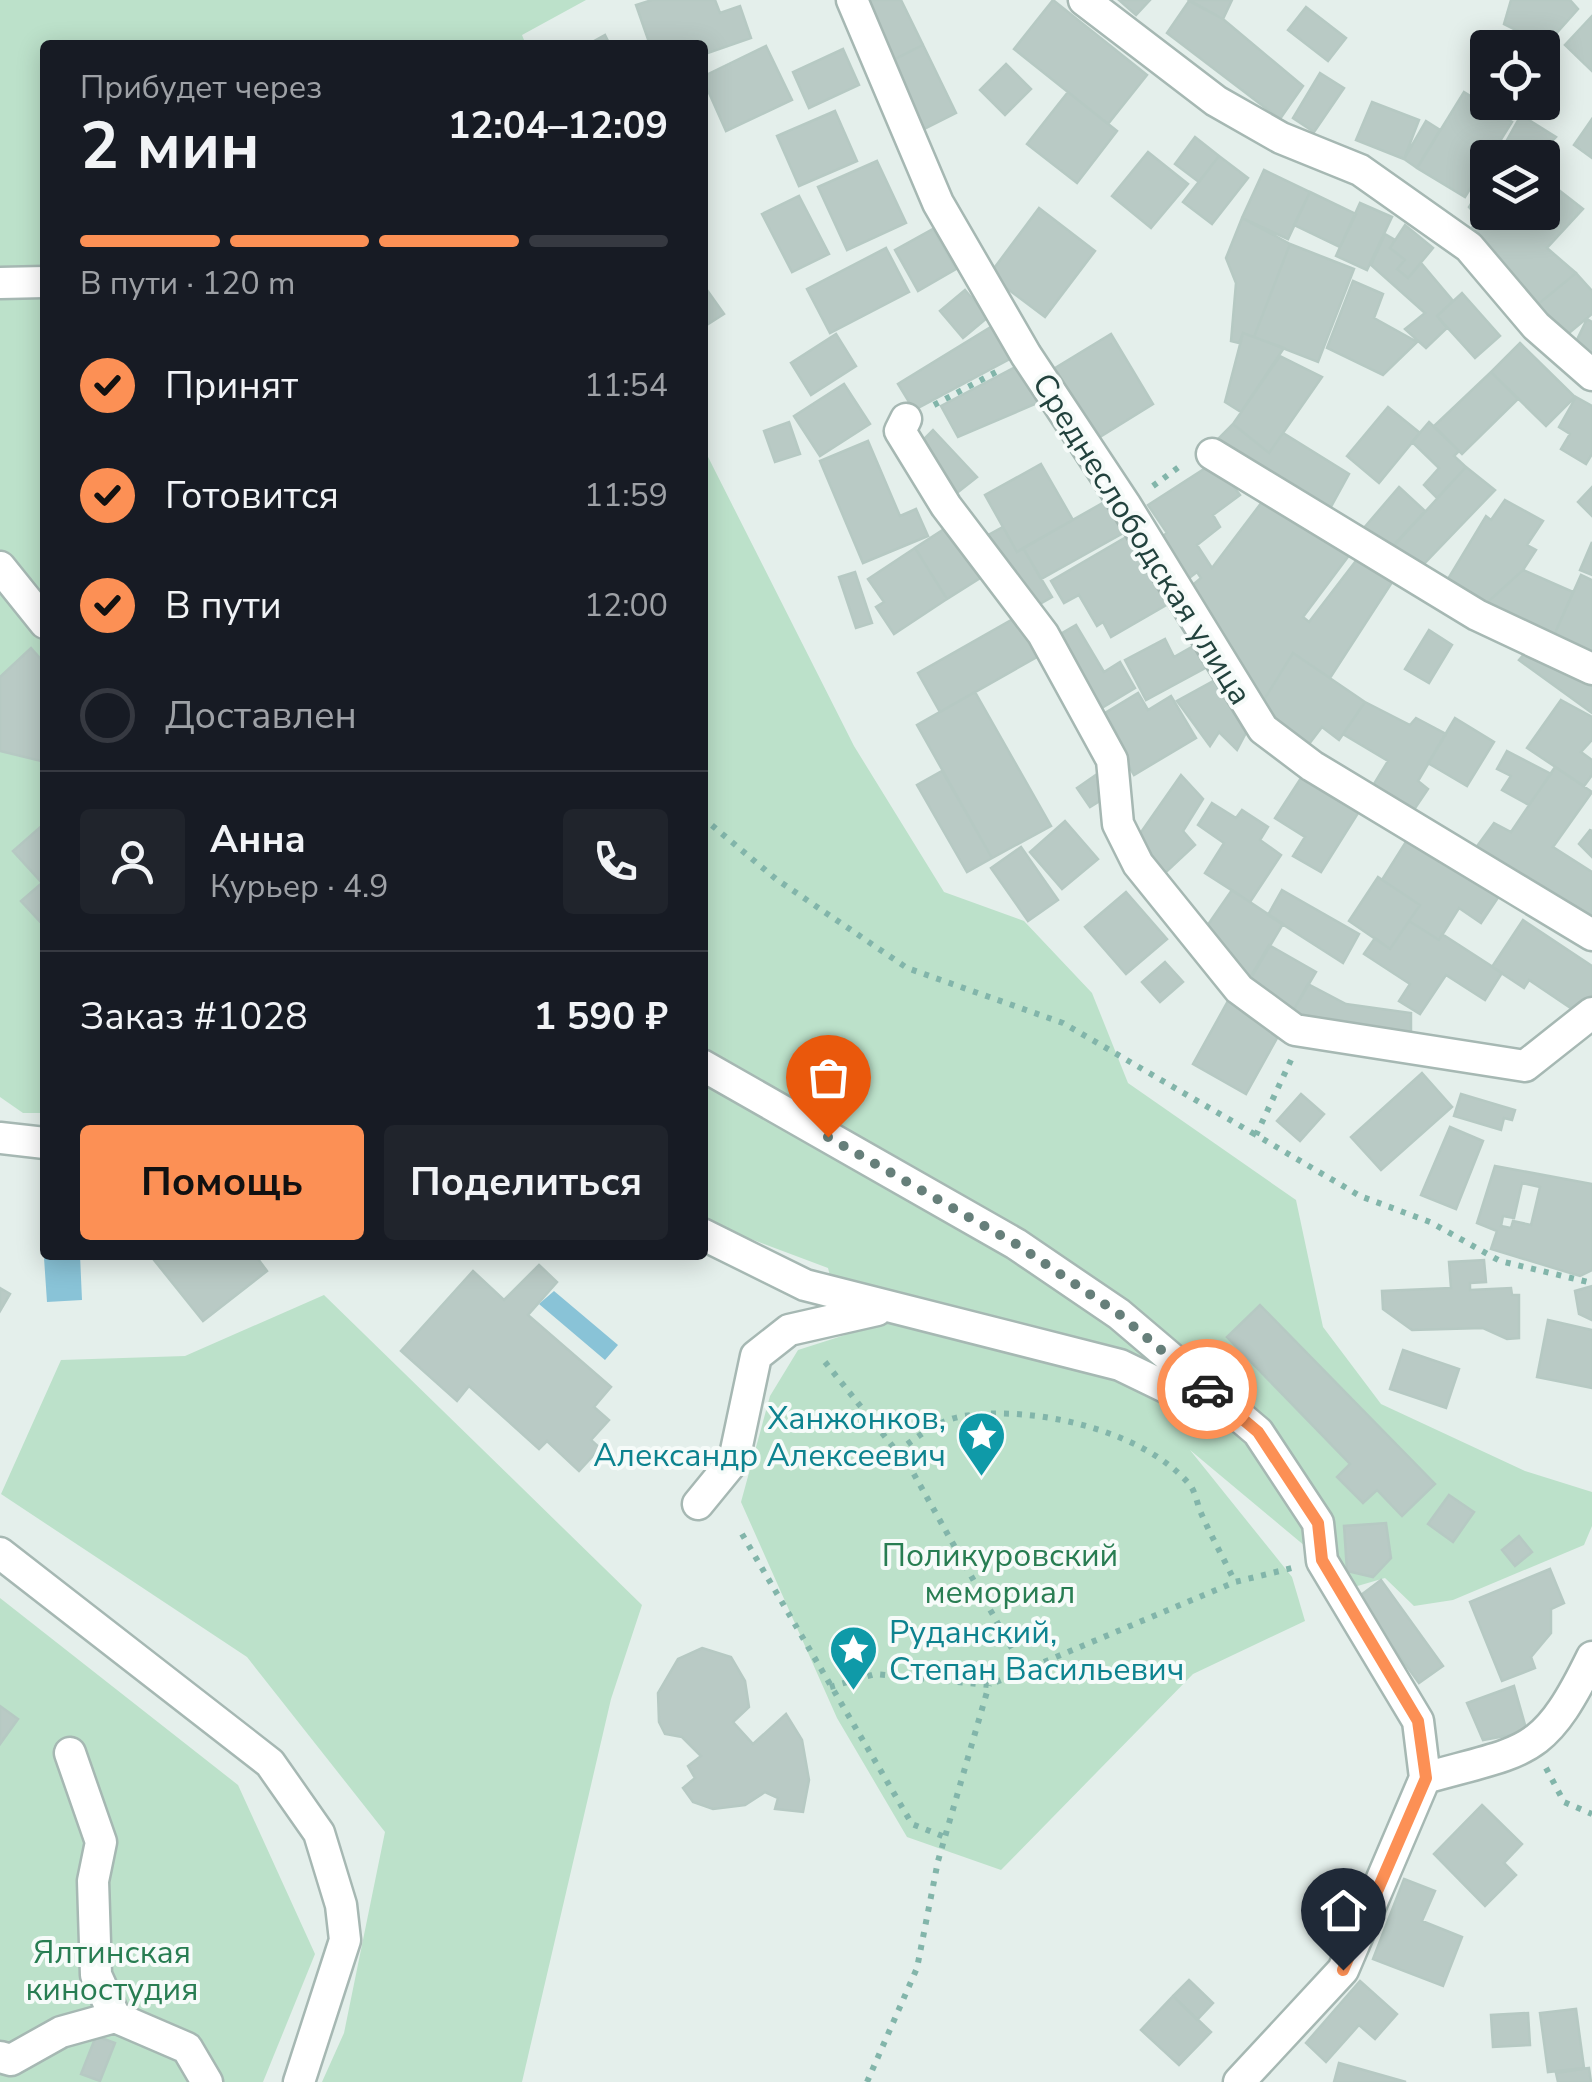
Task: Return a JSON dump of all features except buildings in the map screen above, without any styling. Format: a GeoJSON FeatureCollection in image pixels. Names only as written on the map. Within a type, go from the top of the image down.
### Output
{"type":"FeatureCollection","features":[{"type":"Feature","properties":{"kind":"street","name":"Среднеслободская улица"},"geometry":{"type":"LineString","coordinates":[[852,0],[938,204],[1026,355],[1126,506],[1263,729],[1312,766],[1592,935]]}},
{"type":"Feature","properties":{"kind":"street"},"geometry":{"type":"LineString","coordinates":[[1084,0],[1216,101],[1281,138],[1360,170],[1468,247],[1536,326],[1592,375]]}},
{"type":"Feature","properties":{"kind":"street"},"geometry":{"type":"LineString","coordinates":[[0,283],[40,282]]}},
{"type":"Feature","properties":{"kind":"street"},"geometry":{"type":"LineString","coordinates":[[906,419],[900,431],[946,506],[1043,634],[1112,760],[1118,824],[1138,864],[1238,989],[1295,1030],[1525,1066],[1592,1013]]}},
{"type":"Feature","properties":{"kind":"street"},"geometry":{"type":"LineString","coordinates":[[1212,454],[1477,615],[1592,669]]}},
{"type":"Feature","properties":{"kind":"street"},"geometry":{"type":"LineString","coordinates":[[0,568],[40,616]]}},
{"type":"Feature","properties":{"kind":"street"},"geometry":{"type":"LineString","coordinates":[[708,1068],[1016,1244],[1119,1314],[1258,1432],[1318,1523],[1322,1560],[1418,1721],[1426,1778],[1343,1970],[1238,2082]]}},
{"type":"Feature","properties":{"kind":"street"},"geometry":{"type":"LineString","coordinates":[[0,1138],[40,1142]]}},
{"type":"Feature","properties":{"kind":"street"},"geometry":{"type":"LineString","coordinates":[[708,1237],[805,1285],[1028,1338],[1120,1365],[1258,1432]]}},
{"type":"Feature","properties":{"kind":"street"},"geometry":{"type":"LineString","coordinates":[[698,1504],[734,1460],[756,1356],[788,1330],[890,1307]]}},
{"type":"Feature","properties":{"kind":"street"},"geometry":{"type":"LineString","coordinates":[[0,1553],[270,1762],[318,1832],[341,1905],[344,1940],[300,2082]]}},
{"type":"Feature","properties":{"kind":"street"},"geometry":{"type":"LineString","coordinates":[[1426,1778],[1521,1751],[1550,1731],[1592,1657]]}},
{"type":"Feature","properties":{"kind":"street"},"geometry":{"type":"LineString","coordinates":[[70,1753],[101,1842],[92,1881],[96,1975],[115,2017]]}},
{"type":"Feature","properties":{"kind":"street"},"geometry":{"type":"LineString","coordinates":[[0,2058],[12,2060],[61,2032],[115,2017],[187,2048],[206,2082]]}},
{"type":"Feature","properties":{"kind":"path"},"geometry":{"type":"LineString","coordinates":[[906,419],[1026,355]]}},
{"type":"Feature","properties":{"kind":"path"},"geometry":{"type":"LineString","coordinates":[[1126,506],[1182,464],[1212,454]]}},
{"type":"Feature","properties":{"kind":"path"},"geometry":{"type":"LineString","coordinates":[[708,822],[776,879],[908,968],[1062,1023],[1360,1196],[1430,1222],[1500,1262],[1592,1283]]}},
{"type":"Feature","properties":{"kind":"path"},"geometry":{"type":"LineString","coordinates":[[1256,1135],[1304,1032]]}},
{"type":"Feature","properties":{"kind":"path"},"geometry":{"type":"LineString","coordinates":[[824,1362],[912,1469],[1024,1670]]}},
{"type":"Feature","properties":{"kind":"path"},"geometry":{"type":"LineString","coordinates":[[897,1452],[926,1430],[962,1416],[1031,1414],[1098,1430],[1159,1456],[1193,1488],[1199,1510],[1235,1582]]}},
{"type":"Feature","properties":{"kind":"path"},"geometry":{"type":"LineString","coordinates":[[742,1534],[912,1824],[945,1836]]}},
{"type":"Feature","properties":{"kind":"path"},"geometry":{"type":"LineString","coordinates":[[830,1687],[875,1674],[989,1685],[1235,1582],[1322,1560]]}},
{"type":"Feature","properties":{"kind":"path"},"geometry":{"type":"LineString","coordinates":[[866,2082],[917,1968],[945,1836],[989,1685]]}},
{"type":"Feature","properties":{"kind":"path"},"geometry":{"type":"LineString","coordinates":[[1521,1751],[1543,1762],[1564,1802],[1592,1814]]}},
{"type":"Feature","properties":{"kind":"green space"},"geometry":{"type":"Polygon","coordinates":[[[0,0],[586,0],[522,35],[524,40],[40,40],[40,1113],[23,1113],[0,1097],[0,0]]]}},
{"type":"Feature","properties":{"kind":"green space","name":"Поликуровский мемориал"},"geometry":{"type":"Polygon","coordinates":[[[708,457],[854,746],[944,892],[1024,921],[1092,993],[1128,1083],[1296,1200],[1323,1327],[1381,1404],[1525,1471],[1592,1492],[1592,1526],[1584,1545],[1453,1600],[1414,1606],[1385,1578],[1354,1587],[1190,1450],[1292,1577],[1305,1621],[1193,1674],[1001,1870],[907,1837],[837,1718],[741,1502],[770,1396],[798,1350],[845,1335],[828,1268],[708,1223],[708,457]]]}},
{"type":"Feature","properties":{"kind":"green space"},"geometry":{"type":"Polygon","coordinates":[[[324,1295],[642,1605],[611,1699],[522,2082],[322,2082],[344,2033],[385,1832],[247,1657],[1,1494],[61,1360],[185,1356],[324,1295]]]}},
{"type":"Feature","properties":{"kind":"green space","name":"Ялтинская киностудия"},"geometry":{"type":"Polygon","coordinates":[[[0,1598],[238,1785],[315,1954],[263,2082],[0,2082],[0,1598]]]}},
{"type":"Feature","properties":{"kind":"water"},"geometry":{"type":"Polygon","coordinates":[[[44,1260],[80,1260],[82,1300],[47,1302],[44,1260]]]}},
{"type":"Feature","properties":{"kind":"water"},"geometry":{"type":"Polygon","coordinates":[[[554,1291],[618,1345],[605,1360],[539,1304],[554,1291]]]}},
{"type":"Feature","properties":{"kind":"way so far"},"geometry":{"type":"LineString","coordinates":[[828,1137],[1016,1244],[1119,1314],[1207,1389]]}},
{"type":"Feature","properties":{"kind":"place","name":"Ханжонков, Александр Алексеевич"},"geometry":{"type":"Point","coordinates":[981,1478]}},
{"type":"Feature","properties":{"kind":"place","name":"Руданский, Степан Васильевич"},"geometry":{"type":"Point","coordinates":[854,1692]}},
{"type":"Feature","properties":{"kind":"route"},"geometry":{"type":"LineString","coordinates":[[1207,1389],[1258,1432],[1295,1494],[1318,1523],[1322,1560],[1356,1610],[1418,1721],[1426,1778],[1343,1970]]}}]}
